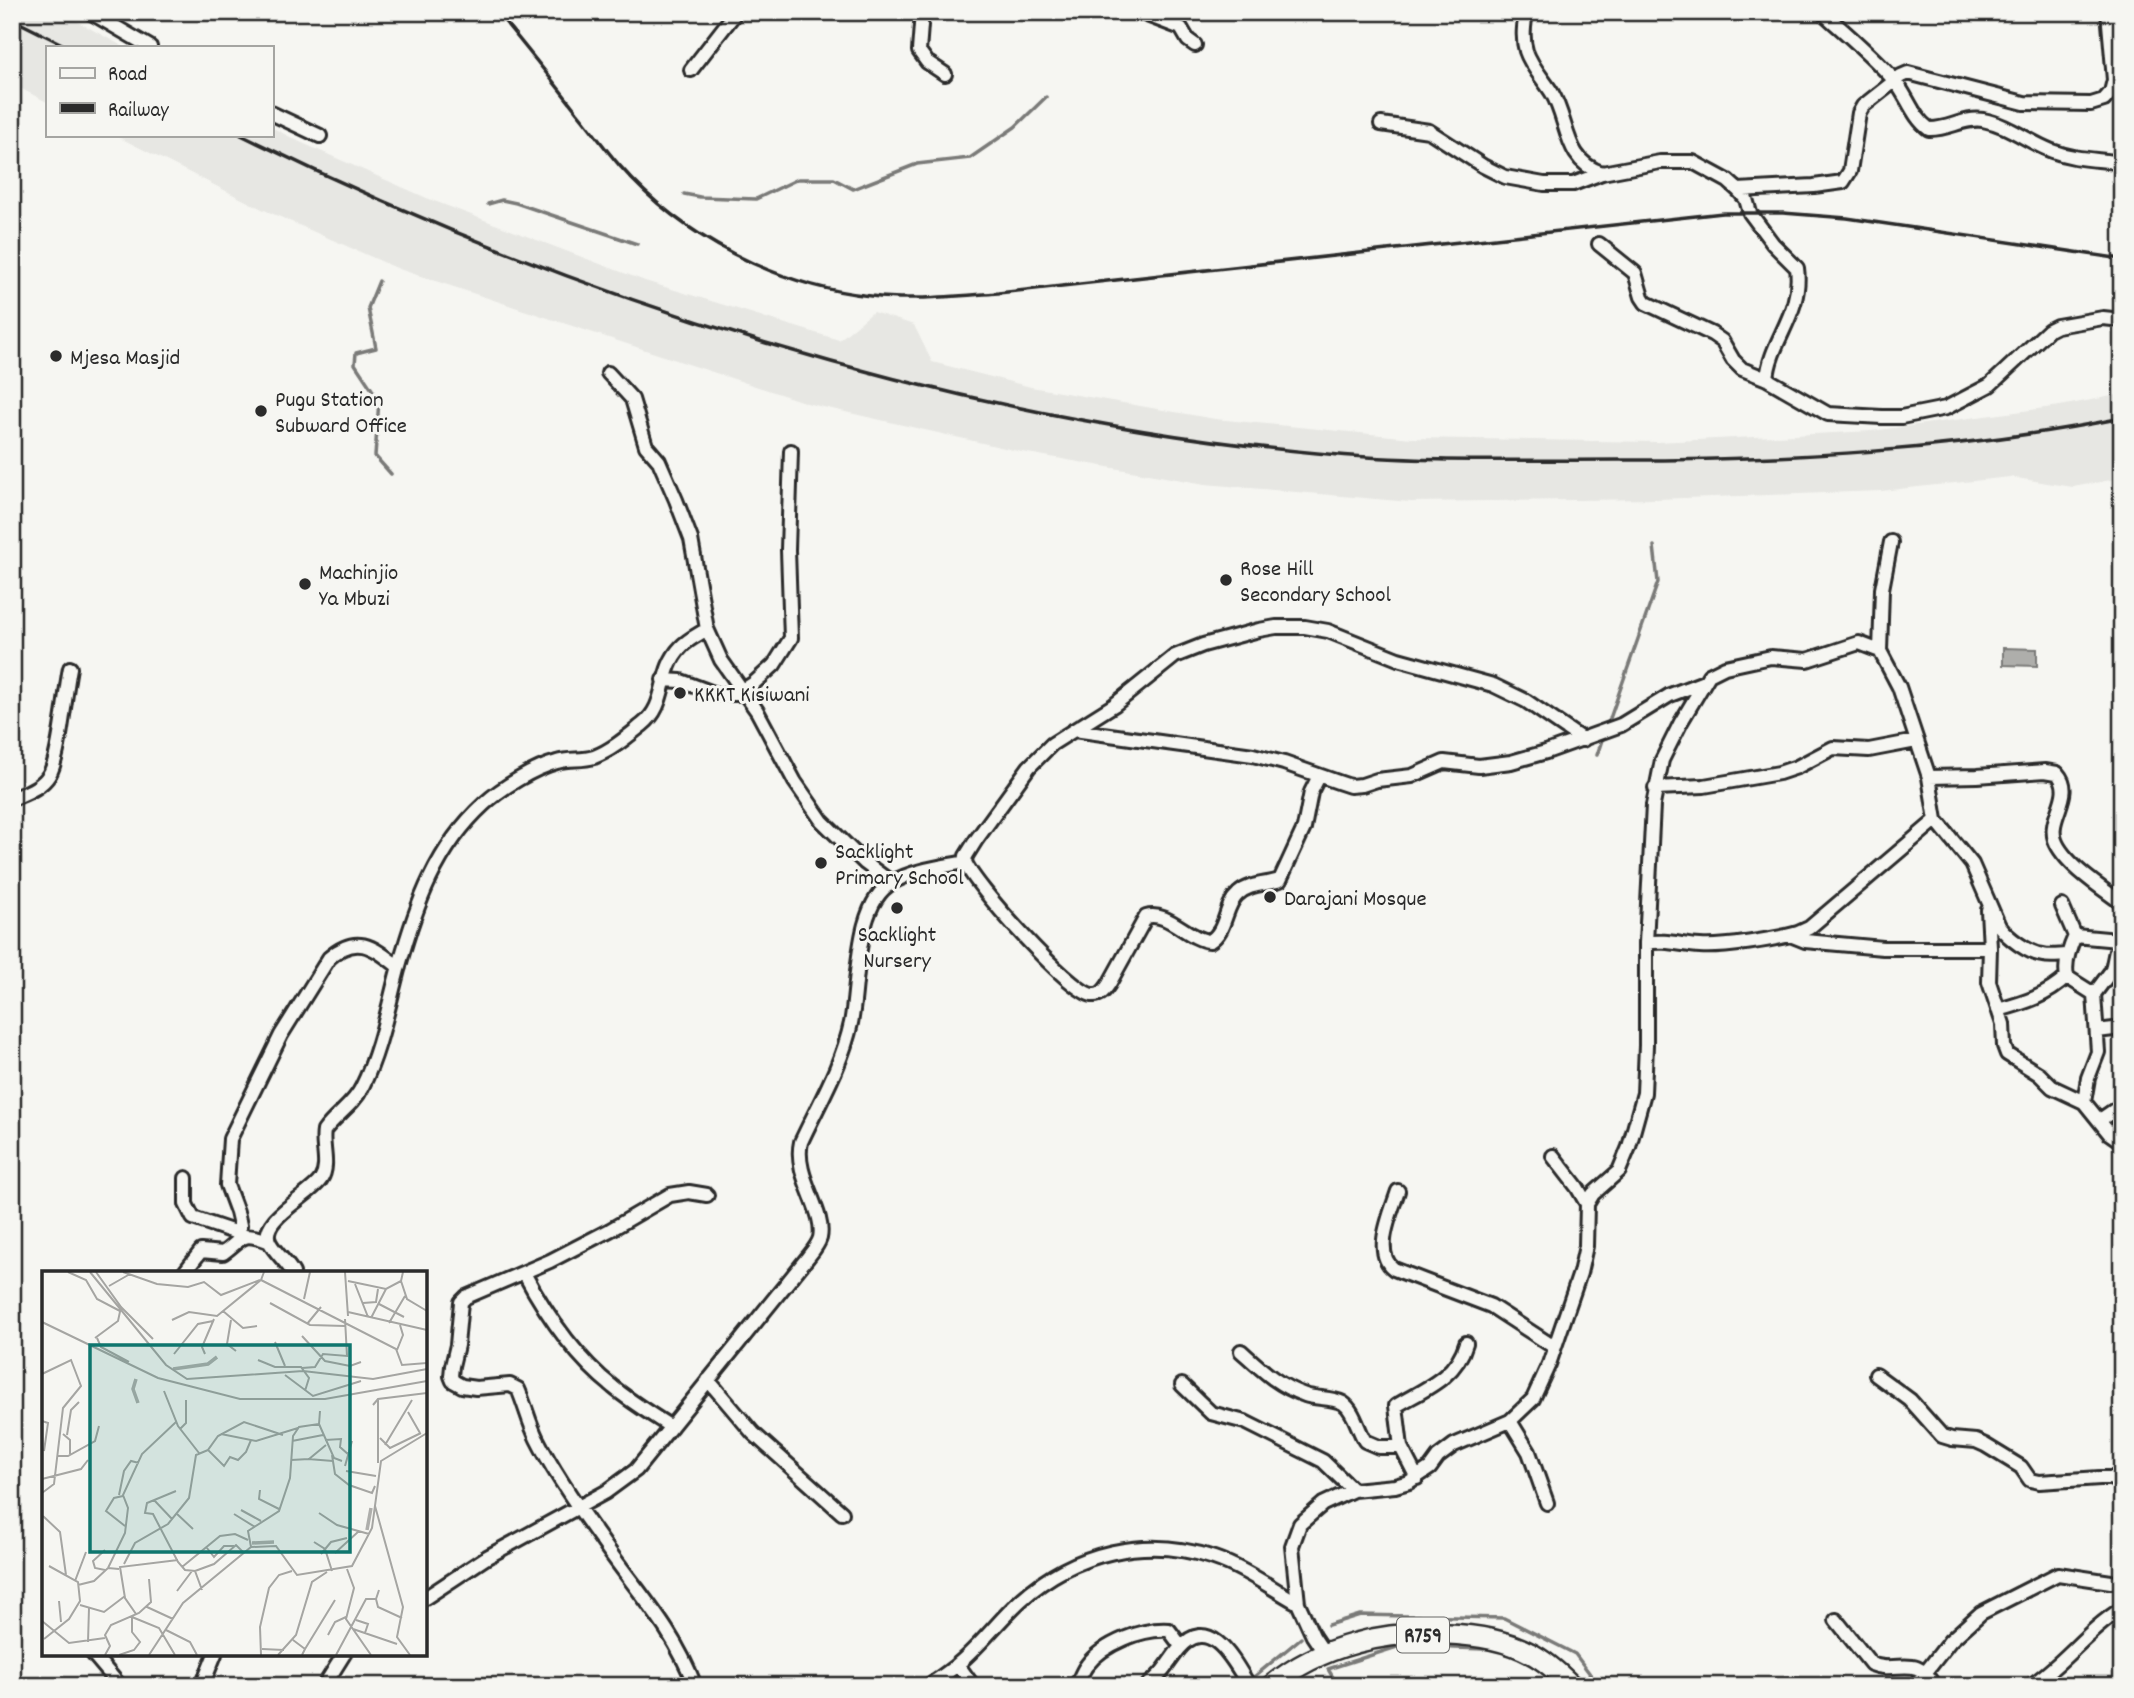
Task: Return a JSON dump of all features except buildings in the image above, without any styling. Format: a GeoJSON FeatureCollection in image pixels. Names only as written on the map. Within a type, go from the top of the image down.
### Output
{"type":"FeatureCollection","features":[{"type":"Feature","properties":{"kind":"main road","name":"R759"},"geometry":{"type":"LineString","coordinates":[[1271,1686],[1325,1654],[1358,1642],[1403,1635],[1474,1636],[1502,1642],[1529,1652],[1553,1667],[1572,1686]]}},
{"type":"Feature","properties":{"kind":"street"},"geometry":{"type":"LineString","coordinates":[[90,12],[148,46]]}},
{"type":"Feature","properties":{"kind":"street"},"geometry":{"type":"LineString","coordinates":[[691,69],[736,12]]}},
{"type":"Feature","properties":{"kind":"street"},"geometry":{"type":"LineString","coordinates":[[922,12],[919,51],[927,62],[946,74]]}},
{"type":"Feature","properties":{"kind":"street"},"geometry":{"type":"LineString","coordinates":[[1139,12],[1181,28],[1188,40],[1195,45]]}},
{"type":"Feature","properties":{"kind":"street"},"geometry":{"type":"LineString","coordinates":[[1526,12],[1526,53],[1553,94],[1576,152],[1587,168],[1602,173]]}},
{"type":"Feature","properties":{"kind":"street"},"geometry":{"type":"LineString","coordinates":[[1822,12],[1895,81],[1919,119],[1929,129],[1945,128],[1972,119],[1981,120],[2012,129],[2041,147],[2056,152],[2083,160],[2122,163]]}},
{"type":"Feature","properties":{"kind":"street"},"geometry":{"type":"LineString","coordinates":[[1738,190],[1843,182],[1850,171],[1859,113],[1869,100],[1901,76],[1914,74],[2024,103],[2091,104],[2104,100],[2111,92],[2114,80],[2108,12]]}},
{"type":"Feature","properties":{"kind":"street"},"geometry":{"type":"LineString","coordinates":[[273,114],[320,136]]}},
{"type":"Feature","properties":{"kind":"street"},"geometry":{"type":"LineString","coordinates":[[1381,124],[1429,131],[1483,166],[1505,177],[1522,181],[1573,184],[1602,173],[1660,162],[1693,162],[1710,170],[1746,199],[1750,213],[1773,244],[1797,268],[1793,310],[1770,362],[1767,379]]}},
{"type":"Feature","properties":{"kind":"street"},"geometry":{"type":"LineString","coordinates":[[1599,244],[1635,273],[1646,303],[1712,334],[1723,341],[1737,365],[1828,414],[1901,417],[1946,408],[1990,385],[2049,330],[2102,318],[2122,320]]}},
{"type":"Feature","properties":{"kind":"street"},"geometry":{"type":"LineString","coordinates":[[608,373],[632,399],[646,446],[659,461],[676,500],[691,539],[699,597],[707,629],[721,660],[769,730],[795,782],[822,821],[865,863],[892,883]]}},
{"type":"Feature","properties":{"kind":"street"},"geometry":{"type":"LineString","coordinates":[[663,680],[681,681],[716,694],[737,694],[774,665],[791,638],[788,550],[791,451]]}},
{"type":"Feature","properties":{"kind":"street"},"geometry":{"type":"LineString","coordinates":[[1891,542],[1882,589],[1880,652],[1899,687],[1929,777],[1936,820],[1968,857],[1999,926],[2006,935],[2043,955],[2067,954]]}},
{"type":"Feature","properties":{"kind":"street"},"geometry":{"type":"LineString","coordinates":[[1319,776],[1311,792],[1304,828],[1280,880],[1255,885],[1240,892],[1232,901],[1219,933],[1210,941],[1202,940],[1164,919],[1153,915],[1146,917],[1109,984],[1098,995],[1091,995],[1062,976],[997,906],[965,862],[975,839],[1029,767],[1052,744],[1114,705],[1175,656],[1203,645],[1259,630],[1305,627],[1328,631],[1398,659],[1493,685],[1526,701],[1583,740]]}},
{"type":"Feature","properties":{"kind":"street"},"geometry":{"type":"LineString","coordinates":[[268,1241],[268,1229],[274,1220],[321,1179],[325,1169],[324,1131],[362,1089],[387,1018],[399,967],[423,891],[460,828],[485,802],[510,785],[556,762],[587,759],[609,750],[654,715],[658,708],[663,680],[672,659],[680,647],[707,629]]}},
{"type":"Feature","properties":{"kind":"street"},"geometry":{"type":"LineString","coordinates":[[1325,1654],[1313,1636],[1298,1603],[1293,1546],[1300,1524],[1322,1504],[1353,1490],[1395,1486],[1417,1478],[1454,1444],[1510,1421],[1533,1399],[1554,1347],[1580,1273],[1586,1246],[1587,1204],[1593,1194],[1619,1171],[1638,1120],[1645,1078],[1649,848],[1655,789],[1669,744],[1704,682],[1715,671],[1771,657],[1807,660],[1859,643],[1880,652]]}},
{"type":"Feature","properties":{"kind":"street"},"geometry":{"type":"LineString","coordinates":[[12,799],[40,785],[50,774],[70,668]]}},
{"type":"Feature","properties":{"kind":"street"},"geometry":{"type":"LineString","coordinates":[[1073,730],[1253,755],[1350,786],[1412,776],[1444,762],[1479,766],[1511,762],[1583,740],[1621,724],[1670,695],[1704,682]]}},
{"type":"Feature","properties":{"kind":"street"},"geometry":{"type":"LineString","coordinates":[[1655,789],[1704,786],[1779,773],[1797,767],[1833,748],[1869,750],[1916,741]]}},
{"type":"Feature","properties":{"kind":"street"},"geometry":{"type":"LineString","coordinates":[[1929,777],[2045,771],[2057,773],[2062,778],[2065,791],[2054,839],[2062,852],[2122,903]]}},
{"type":"Feature","properties":{"kind":"street"},"geometry":{"type":"LineString","coordinates":[[1646,943],[1665,941],[1715,946],[1790,935],[1809,928],[1936,820]]}},
{"type":"Feature","properties":{"kind":"street"},"geometry":{"type":"LineString","coordinates":[[427,1597],[487,1557],[607,1492],[636,1469],[808,1257],[820,1239],[820,1226],[801,1170],[798,1152],[800,1142],[846,1043],[865,923],[878,896],[892,883],[925,870],[965,862]]}},
{"type":"Feature","properties":{"kind":"street"},"geometry":{"type":"LineString","coordinates":[[1987,900],[1989,982],[2003,1024],[2007,1054],[2039,1074],[2052,1087],[2084,1102],[2109,1133],[2122,1142]]}},
{"type":"Feature","properties":{"kind":"street"},"geometry":{"type":"LineString","coordinates":[[1998,1010],[2038,998],[2057,987],[2067,977],[2067,954],[2075,936],[2062,906]]}},
{"type":"Feature","properties":{"kind":"street"},"geometry":{"type":"LineString","coordinates":[[2084,1102],[2088,1078],[2098,1052],[2094,994],[2112,970],[2122,922]]}},
{"type":"Feature","properties":{"kind":"street"},"geometry":{"type":"LineString","coordinates":[[1790,935],[1805,941],[1883,948],[1990,948]]}},
{"type":"Feature","properties":{"kind":"street"},"geometry":{"type":"LineString","coordinates":[[2075,936],[2118,940]]}},
{"type":"Feature","properties":{"kind":"street"},"geometry":{"type":"LineString","coordinates":[[241,1235],[237,1212],[227,1185],[230,1139],[281,1035],[329,958],[339,949],[348,944],[363,945],[399,967]]}},
{"type":"Feature","properties":{"kind":"street"},"geometry":{"type":"LineString","coordinates":[[2067,977],[2094,994]]}},
{"type":"Feature","properties":{"kind":"street"},"geometry":{"type":"LineString","coordinates":[[2097,1031],[2122,1028]]}},
{"type":"Feature","properties":{"kind":"street"},"geometry":{"type":"LineString","coordinates":[[2100,1120],[2122,1105]]}},
{"type":"Feature","properties":{"kind":"street"},"geometry":{"type":"LineString","coordinates":[[1553,1156],[1587,1204]]}},
{"type":"Feature","properties":{"kind":"street"},"geometry":{"type":"LineString","coordinates":[[186,1178],[186,1204],[193,1217],[241,1235],[268,1241],[291,1271]]}},
{"type":"Feature","properties":{"kind":"street"},"geometry":{"type":"LineString","coordinates":[[1398,1191],[1384,1241],[1388,1265],[1491,1306],[1554,1347]]}},
{"type":"Feature","properties":{"kind":"street"},"geometry":{"type":"LineString","coordinates":[[695,1686],[677,1643],[662,1620],[623,1571],[553,1469],[535,1436],[516,1386],[462,1386],[453,1381],[451,1376],[463,1300],[610,1230],[670,1195],[689,1192],[707,1195]]}},
{"type":"Feature","properties":{"kind":"street"},"geometry":{"type":"LineString","coordinates":[[186,1271],[201,1251],[223,1253],[241,1235]]}},
{"type":"Feature","properties":{"kind":"street"},"geometry":{"type":"LineString","coordinates":[[524,1273],[547,1313],[600,1376],[636,1405],[671,1427]]}},
{"type":"Feature","properties":{"kind":"street"},"geometry":{"type":"LineString","coordinates":[[1417,1478],[1401,1447],[1396,1406],[1446,1376],[1463,1353],[1466,1343]]}},
{"type":"Feature","properties":{"kind":"street"},"geometry":{"type":"LineString","coordinates":[[1241,1351],[1266,1375],[1284,1387],[1307,1396],[1344,1403],[1365,1441],[1379,1447],[1401,1447]]}},
{"type":"Feature","properties":{"kind":"street"},"geometry":{"type":"LineString","coordinates":[[1876,1375],[1910,1400],[1942,1436],[1985,1445],[2021,1467],[2030,1480],[2039,1482],[2110,1478],[2122,1483]]}},
{"type":"Feature","properties":{"kind":"street"},"geometry":{"type":"LineString","coordinates":[[708,1380],[753,1433],[842,1513]]}},
{"type":"Feature","properties":{"kind":"street"},"geometry":{"type":"LineString","coordinates":[[1182,1385],[1211,1413],[1245,1422],[1323,1461],[1353,1490]]}},
{"type":"Feature","properties":{"kind":"street"},"geometry":{"type":"LineString","coordinates":[[1510,1421],[1529,1452],[1547,1503]]}},
{"type":"Feature","properties":{"kind":"street"},"geometry":{"type":"LineString","coordinates":[[928,1686],[958,1665],[1022,1599],[1045,1580],[1070,1566],[1105,1553],[1156,1547],[1215,1559],[1298,1603]]}},
{"type":"Feature","properties":{"kind":"street"},"geometry":{"type":"LineString","coordinates":[[1914,1686],[1950,1641],[1981,1613],[2052,1576],[2062,1574],[2111,1582]]}},
{"type":"Feature","properties":{"kind":"street"},"geometry":{"type":"LineString","coordinates":[[2031,1686],[2045,1676],[2086,1635],[2122,1609]]}},
{"type":"Feature","properties":{"kind":"street"},"geometry":{"type":"LineString","coordinates":[[1836,1620],[1871,1664],[1880,1667],[1909,1665],[1924,1673],[1935,1686]]}},
{"type":"Feature","properties":{"kind":"street"},"geometry":{"type":"LineString","coordinates":[[1076,1686],[1087,1665],[1101,1651],[1125,1640],[1161,1629],[1169,1630],[1181,1646]]}},
{"type":"Feature","properties":{"kind":"street"},"geometry":{"type":"LineString","coordinates":[[1147,1686],[1162,1675],[1181,1646],[1201,1637],[1220,1643],[1249,1686]]}},
{"type":"Feature","properties":{"kind":"street"},"geometry":{"type":"LineString","coordinates":[[95,1656],[120,1686]]}},
{"type":"Feature","properties":{"kind":"street"},"geometry":{"type":"LineString","coordinates":[[202,1686],[214,1656]]}},
{"type":"Feature","properties":{"kind":"street"},"geometry":{"type":"LineString","coordinates":[[324,1686],[343,1656]]}},
{"type":"Feature","properties":{"kind":"street"},"geometry":{"type":"LineString","coordinates":[[958,1665],[973,1686]]}},
{"type":"Feature","properties":{"kind":"shaded area"},"geometry":{"type":"Polygon","coordinates":[[[12,12],[60,12],[122,46],[46,46],[46,101],[12,84],[12,12]]]}},
{"type":"Feature","properties":{"kind":"shaded area"},"geometry":{"type":"Polygon","coordinates":[[[273,128],[429,199],[645,281],[839,340],[873,312],[914,325],[932,362],[1031,387],[1215,419],[1412,438],[1657,442],[1871,431],[2060,406],[2122,394],[2122,478],[2073,487],[2010,477],[1881,491],[1657,499],[1410,502],[1205,484],[1022,452],[810,404],[399,269],[262,209],[116,136],[273,136],[273,128]]]}},
{"type":"Feature","properties":{"kind":"shaded area"},"geometry":{"type":"Polygon","coordinates":[[[2003,648],[2037,649],[2037,666],[2003,665],[2003,648]]]}},
{"type":"Feature","properties":{"kind":"waterway"},"geometry":{"type":"LineString","coordinates":[[684,194],[756,199],[798,179],[834,179],[853,189],[917,164],[970,158],[1015,127],[1046,97]]}},
{"type":"Feature","properties":{"kind":"waterway"},"geometry":{"type":"LineString","coordinates":[[488,204],[502,200],[516,203],[637,244]]}},
{"type":"Feature","properties":{"kind":"waterway"},"geometry":{"type":"LineString","coordinates":[[379,281],[368,308],[376,348],[356,353],[355,364],[379,400],[375,456],[391,474]]}},
{"type":"Feature","properties":{"kind":"waterway"},"geometry":{"type":"LineString","coordinates":[[1607,727],[1658,582],[1654,546]]}},
{"type":"Feature","properties":{"kind":"waterway"},"geometry":{"type":"LineString","coordinates":[[1597,755],[1604,734]]}},
{"type":"Feature","properties":{"kind":"waterway"},"geometry":{"type":"LineString","coordinates":[[1328,1625],[1360,1615],[1504,1618],[1575,1654],[1599,1686]]}},
{"type":"Feature","properties":{"kind":"waterway"},"geometry":{"type":"LineString","coordinates":[[1249,1681],[1301,1638]]}},
{"type":"Feature","properties":{"kind":"waterway"},"geometry":{"type":"LineString","coordinates":[[1338,1686],[1328,1669],[1400,1646],[1484,1649]]}},
{"type":"Feature","properties":{"kind":"railway"},"geometry":{"type":"LineString","coordinates":[[497,12],[620,166],[672,215],[702,236],[767,269],[801,281],[871,296],[919,298],[998,293],[1723,213],[1783,213],[1847,218],[2122,259]]}},
{"type":"Feature","properties":{"kind":"railway"},"geometry":{"type":"LineString","coordinates":[[12,19],[66,46]]}},
{"type":"Feature","properties":{"kind":"railway"},"geometry":{"type":"LineString","coordinates":[[243,136],[368,195],[498,249],[631,299],[765,343],[901,381],[1039,412],[1177,436],[1317,453],[1430,460],[1682,460],[1934,446],[2122,418]]}},
{"type":"Feature","properties":{"kind":"place","name":"Mjesa Masjid"},"geometry":{"type":"Point","coordinates":[56,356]}},
{"type":"Feature","properties":{"kind":"place","name":"Pugu Station Subward Office"},"geometry":{"type":"Point","coordinates":[261,411]}},
{"type":"Feature","properties":{"kind":"place","name":"Rose Hill Secondary School"},"geometry":{"type":"Point","coordinates":[1226,580]}},
{"type":"Feature","properties":{"kind":"place","name":"Machinjio Ya Mbuzi"},"geometry":{"type":"Point","coordinates":[305,584]}},
{"type":"Feature","properties":{"kind":"place","name":"KKKT Kisiwani"},"geometry":{"type":"Point","coordinates":[680,693]}},
{"type":"Feature","properties":{"kind":"place","name":"Sacklight Primary School"},"geometry":{"type":"Point","coordinates":[821,863]}},
{"type":"Feature","properties":{"kind":"place","name":"Darajani Mosque"},"geometry":{"type":"Point","coordinates":[1270,897]}},
{"type":"Feature","properties":{"kind":"place","name":"Sacklight Nursery"},"geometry":{"type":"Point","coordinates":[897,908]}}]}
